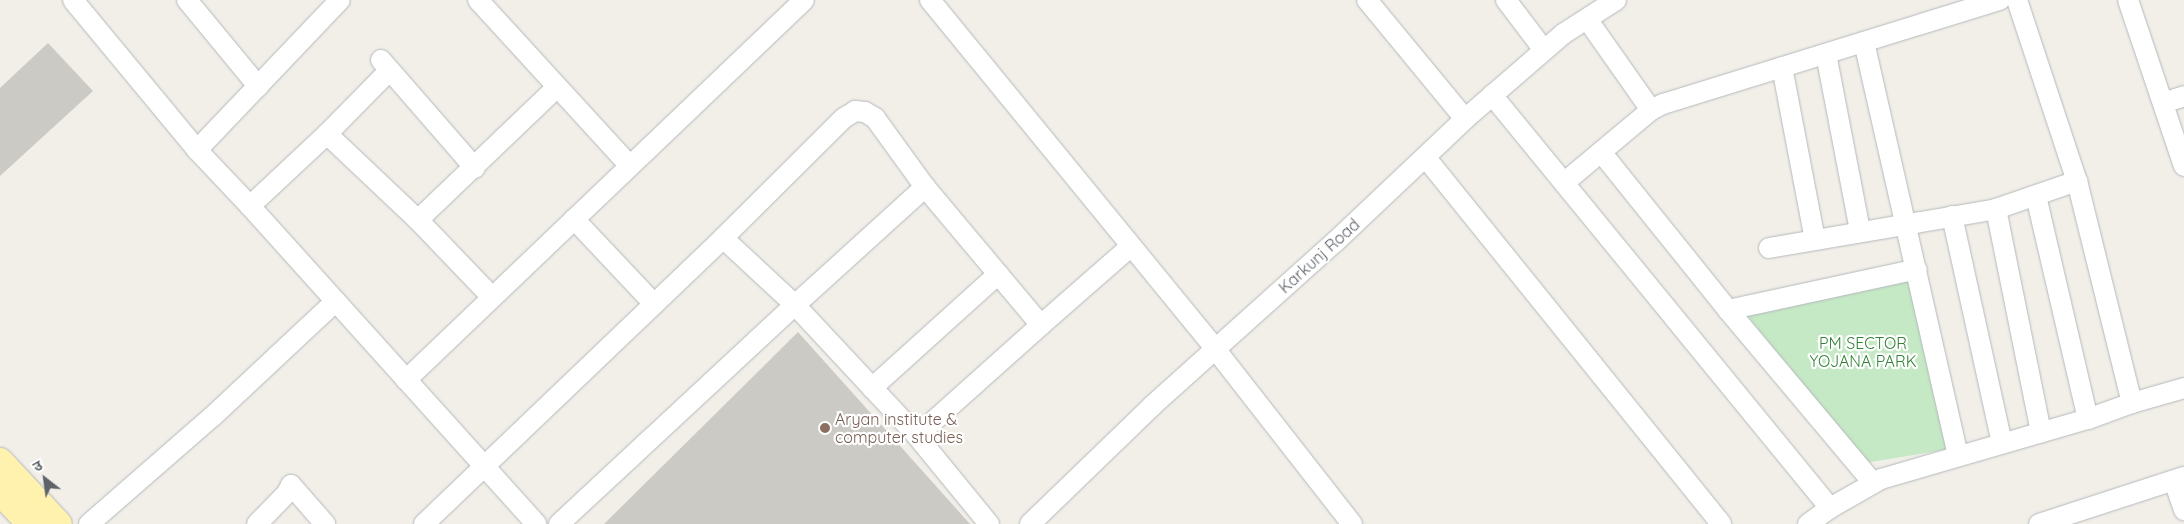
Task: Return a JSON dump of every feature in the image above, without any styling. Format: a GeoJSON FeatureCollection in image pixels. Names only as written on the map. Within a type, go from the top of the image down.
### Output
{"type":"FeatureCollection","features":[{"type":"Feature","properties":{"kind":"main road"},"geometry":{"type":"LineString","coordinates":[[0,461],[59,524]]}},
{"type":"Feature","properties":{"kind":"main road"},"geometry":{"type":"LineString","coordinates":[[0,492],[30,524]]}},
{"type":"Feature","properties":{"kind":"street"},"geometry":{"type":"LineString","coordinates":[[73,0],[197,150],[250,206],[536,524]]}},
{"type":"Feature","properties":{"kind":"street"},"geometry":{"type":"LineString","coordinates":[[197,150],[340,0]]}},
{"type":"Feature","properties":{"kind":"street"},"geometry":{"type":"LineString","coordinates":[[478,0],[556,88],[629,165]]}},
{"type":"Feature","properties":{"kind":"street"},"geometry":{"type":"LineString","coordinates":[[406,380],[491,296],[804,0]]}},
{"type":"Feature","properties":{"kind":"street"},"geometry":{"type":"LineString","coordinates":[[930,0],[1216,350],[1352,524]]}},
{"type":"Feature","properties":{"kind":"street"},"geometry":{"type":"LineString","coordinates":[[1367,0],[1465,119]]}},
{"type":"Feature","properties":{"kind":"street"},"geometry":{"type":"LineString","coordinates":[[1506,0],[1544,50]]}},
{"type":"Feature","properties":{"kind":"street","name":"Karkunj Road"},"geometry":{"type":"LineString","coordinates":[[1030,524],[1152,406],[1426,158],[1465,119],[1544,50],[1586,19],[1616,0]]}},
{"type":"Feature","properties":{"kind":"street"},"geometry":{"type":"LineString","coordinates":[[1565,182],[1651,110],[1663,104],[2000,0]]}},
{"type":"Feature","properties":{"kind":"street"},"geometry":{"type":"LineString","coordinates":[[2017,0],[2077,181],[2132,403]]}},
{"type":"Feature","properties":{"kind":"street"},"geometry":{"type":"LineString","coordinates":[[2128,0],[2184,166]]}},
{"type":"Feature","properties":{"kind":"street"},"geometry":{"type":"LineString","coordinates":[[196,3],[258,86]]}},
{"type":"Feature","properties":{"kind":"street"},"geometry":{"type":"LineString","coordinates":[[1586,19],[1651,110]]}},
{"type":"Feature","properties":{"kind":"street"},"geometry":{"type":"LineString","coordinates":[[1864,42],[1958,456]]}},
{"type":"Feature","properties":{"kind":"street"},"geometry":{"type":"LineString","coordinates":[[1826,54],[1860,231]]}},
{"type":"Feature","properties":{"kind":"street"},"geometry":{"type":"LineString","coordinates":[[250,206],[328,134],[385,65],[475,168]]}},
{"type":"Feature","properties":{"kind":"street"},"geometry":{"type":"LineString","coordinates":[[1782,67],[1816,240]]}},
{"type":"Feature","properties":{"kind":"street"},"geometry":{"type":"LineString","coordinates":[[418,220],[475,168],[556,88]]}},
{"type":"Feature","properties":{"kind":"street"},"geometry":{"type":"LineString","coordinates":[[1492,95],[1830,508]]}},
{"type":"Feature","properties":{"kind":"street"},"geometry":{"type":"LineString","coordinates":[[2163,103],[2184,96]]}},
{"type":"Feature","properties":{"kind":"street"},"geometry":{"type":"LineString","coordinates":[[424,524],[482,466],[723,238],[844,118],[855,111],[865,112],[874,118],[925,187],[1041,325]]}},
{"type":"Feature","properties":{"kind":"street"},"geometry":{"type":"LineString","coordinates":[[328,134],[418,220],[491,296]]}},
{"type":"Feature","properties":{"kind":"street"},"geometry":{"type":"LineString","coordinates":[[1601,152],[1728,310],[1873,483]]}},
{"type":"Feature","properties":{"kind":"street"},"geometry":{"type":"LineString","coordinates":[[1426,158],[1721,524]]}},
{"type":"Feature","properties":{"kind":"street"},"geometry":{"type":"LineString","coordinates":[[1769,248],[1996,209],[2077,181]]}},
{"type":"Feature","properties":{"kind":"street"},"geometry":{"type":"LineString","coordinates":[[559,524],[925,187]]}},
{"type":"Feature","properties":{"kind":"street"},"geometry":{"type":"LineString","coordinates":[[2036,196],[2088,419]]}},
{"type":"Feature","properties":{"kind":"street"},"geometry":{"type":"LineString","coordinates":[[1996,209],[2040,433]]}},
{"type":"Feature","properties":{"kind":"street"},"geometry":{"type":"LineString","coordinates":[[1952,216],[2002,444]]}},
{"type":"Feature","properties":{"kind":"street"},"geometry":{"type":"LineString","coordinates":[[574,219],[654,304]]}},
{"type":"Feature","properties":{"kind":"street"},"geometry":{"type":"LineString","coordinates":[[723,238],[795,305],[917,436],[988,524]]}},
{"type":"Feature","properties":{"kind":"street"},"geometry":{"type":"LineString","coordinates":[[917,436],[1130,247]]}},
{"type":"Feature","properties":{"kind":"street"},"geometry":{"type":"LineString","coordinates":[[1728,310],[1917,269]]}},
{"type":"Feature","properties":{"kind":"street"},"geometry":{"type":"LineString","coordinates":[[872,388],[998,274]]}},
{"type":"Feature","properties":{"kind":"street"},"geometry":{"type":"LineString","coordinates":[[90,524],[213,416],[336,301]]}},
{"type":"Feature","properties":{"kind":"street"},"geometry":{"type":"LineString","coordinates":[[1808,524],[1830,508],[1873,483],[1958,456],[2088,419],[2132,403],[2184,388]]}},
{"type":"Feature","properties":{"kind":"street"},"geometry":{"type":"LineString","coordinates":[[2039,524],[2179,479],[2184,510]]}},
{"type":"Feature","properties":{"kind":"street"},"geometry":{"type":"LineString","coordinates":[[257,524],[288,493],[291,485],[325,524]]}},
{"type":"Feature","properties":{"kind":"green space","name":"PM SECTOR YOJANA PARK"},"geometry":{"type":"Polygon","coordinates":[[[1916,269],[1950,449],[1865,463],[1745,313],[1916,269]]]}},
{"type":"Feature","properties":{"kind":"building"},"geometry":{"type":"Polygon","coordinates":[[[48,43],[93,91],[0,176],[0,88],[48,43]]]}},
{"type":"Feature","properties":{"kind":"building","name":"Aryan institute & computer studies"},"geometry":{"type":"Polygon","coordinates":[[[798,332],[970,524],[604,524],[798,332]]]}},
{"type":"Feature","properties":{"kind":"place","name":"Aryan institute & computer studies"},"geometry":{"type":"Point","coordinates":[825,428]}}]}
